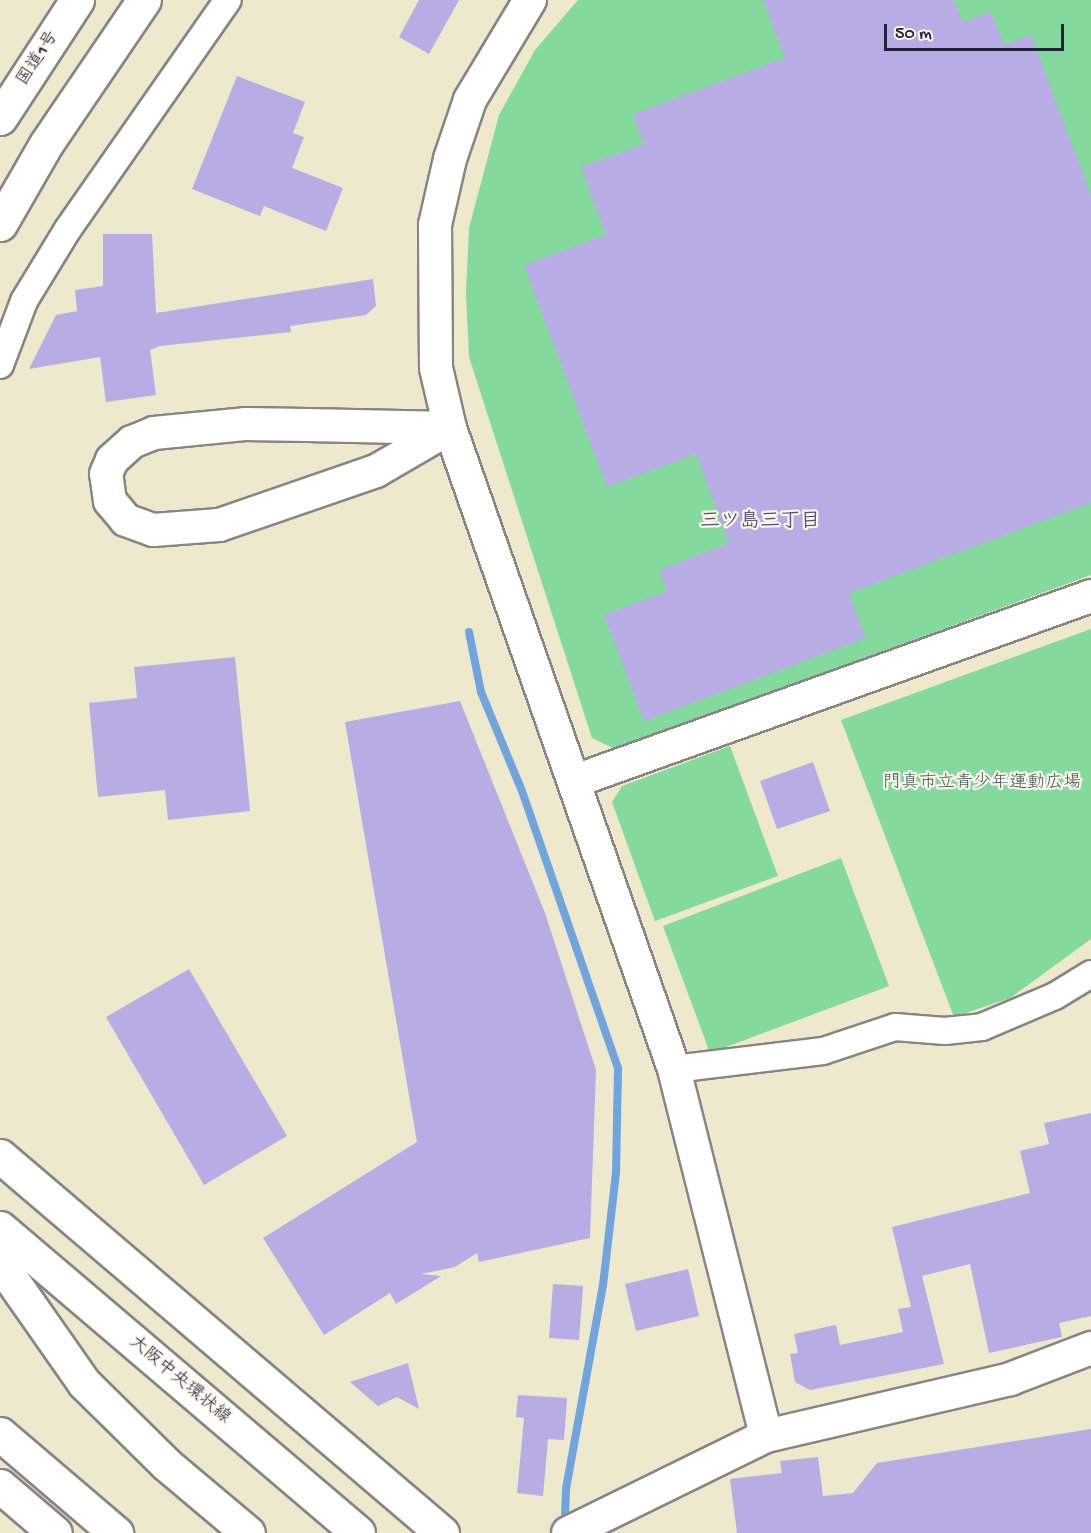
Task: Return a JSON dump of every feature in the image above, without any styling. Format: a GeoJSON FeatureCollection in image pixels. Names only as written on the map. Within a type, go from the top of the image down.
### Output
{"type":"FeatureCollection","features":[{"type":"Feature","properties":{"kind":"main road","name":"国道1号"},"geometry":{"type":"LineString","coordinates":[[0,118],[77,0]]}},
{"type":"Feature","properties":{"kind":"main road"},"geometry":{"type":"LineString","coordinates":[[0,224],[46,144],[144,0]]}},
{"type":"Feature","properties":{"kind":"main road"},"geometry":{"type":"LineString","coordinates":[[0,1156],[442,1533]]}},
{"type":"Feature","properties":{"kind":"main road","name":"大阪中央環状線"},"geometry":{"type":"LineString","coordinates":[[0,1228],[358,1533]]}},
{"type":"Feature","properties":{"kind":"main road"},"geometry":{"type":"LineString","coordinates":[[0,1263],[84,1383],[166,1464],[248,1533]]}},
{"type":"Feature","properties":{"kind":"main road"},"geometry":{"type":"LineString","coordinates":[[0,1434],[116,1533]]}},
{"type":"Feature","properties":{"kind":"main road"},"geometry":{"type":"LineString","coordinates":[[0,1486],[55,1533]]}},
{"type":"Feature","properties":{"kind":"street"},"geometry":{"type":"LineString","coordinates":[[0,365],[24,301],[68,229],[228,0]]}},
{"type":"Feature","properties":{"kind":"street"},"geometry":{"type":"LineString","coordinates":[[530,0],[470,100],[435,225],[436,368],[450,428],[675,1069],[766,1436]]}},
{"type":"Feature","properties":{"kind":"street"},"geometry":{"type":"LineString","coordinates":[[245,424],[450,428],[376,471],[219,525],[153,530],[126,520],[110,501],[106,474],[112,460],[132,442],[154,433],[245,424]]}},
{"type":"Feature","properties":{"kind":"street"},"geometry":{"type":"LineString","coordinates":[[575,781],[1091,596]]}},
{"type":"Feature","properties":{"kind":"street"},"geometry":{"type":"LineString","coordinates":[[675,1069],[823,1051],[895,1027],[945,1031],[982,1027],[1054,996],[1091,974]]}},
{"type":"Feature","properties":{"kind":"street"},"geometry":{"type":"LineString","coordinates":[[575,1529],[766,1436],[1010,1379],[1091,1348]]}},
{"type":"Feature","properties":{"kind":"green space"},"geometry":{"type":"Polygon","coordinates":[[[578,0],[1091,0],[1091,575],[615,749],[592,738],[469,357],[466,293],[469,228],[499,115],[535,50],[578,0]]]}},
{"type":"Feature","properties":{"kind":"green space","name":"門真市立青少年運動広場"},"geometry":{"type":"Polygon","coordinates":[[[1091,629],[1091,939],[1010,998],[954,1017],[841,720],[1091,629]]]}},
{"type":"Feature","properties":{"kind":"green space"},"geometry":{"type":"Polygon","coordinates":[[[730,746],[778,876],[655,921],[612,802],[622,786],[730,746]]]}},
{"type":"Feature","properties":{"kind":"green space"},"geometry":{"type":"Polygon","coordinates":[[[841,858],[889,986],[710,1053],[663,926],[841,858]]]}},
{"type":"Feature","properties":{"kind":"building"},"geometry":{"type":"Polygon","coordinates":[[[419,0],[459,0],[429,54],[399,37],[419,0]]]}},
{"type":"Feature","properties":{"kind":"building"},"geometry":{"type":"Polygon","coordinates":[[[763,0],[954,0],[963,22],[991,12],[1004,45],[1031,35],[1091,195],[1091,503],[849,593],[866,638],[644,721],[604,615],[667,591],[659,570],[729,543],[696,454],[607,487],[524,265],[606,235],[581,167],[644,144],[633,114],[785,58],[763,0]]]}},
{"type":"Feature","properties":{"kind":"building"},"geometry":{"type":"Polygon","coordinates":[[[237,76],[305,102],[293,133],[304,137],[292,168],[343,188],[326,231],[264,206],[260,216],[192,189],[237,76]]]}},
{"type":"Feature","properties":{"kind":"building"},"geometry":{"type":"Polygon","coordinates":[[[103,234],[152,234],[156,313],[373,279],[376,306],[366,315],[290,326],[291,332],[160,346],[150,350],[156,395],[106,402],[100,357],[29,369],[56,315],[77,311],[75,290],[103,286],[103,234]]]}},
{"type":"Feature","properties":{"kind":"building"},"geometry":{"type":"Polygon","coordinates":[[[235,657],[250,811],[168,820],[165,790],[98,797],[89,703],[137,698],[134,667],[235,657]]]}},
{"type":"Feature","properties":{"kind":"building"},"geometry":{"type":"Polygon","coordinates":[[[460,701],[545,913],[596,1070],[590,1238],[479,1262],[477,1253],[455,1267],[421,1274],[441,1276],[396,1304],[390,1293],[324,1335],[263,1238],[417,1142],[345,722],[460,701]]]}},
{"type":"Feature","properties":{"kind":"building"},"geometry":{"type":"Polygon","coordinates":[[[813,762],[830,811],[777,829],[760,781],[813,762]]]}},
{"type":"Feature","properties":{"kind":"building"},"geometry":{"type":"Polygon","coordinates":[[[189,969],[287,1136],[204,1185],[106,1017],[189,969]]]}},
{"type":"Feature","properties":{"kind":"building"},"geometry":{"type":"Polygon","coordinates":[[[1091,1113],[1091,1316],[1059,1323],[1062,1337],[989,1353],[970,1264],[922,1276],[944,1364],[810,1390],[795,1382],[790,1354],[798,1353],[794,1334],[836,1325],[840,1345],[903,1332],[898,1309],[911,1307],[892,1227],[1030,1193],[1020,1151],[1049,1144],[1044,1123],[1091,1113]]]}},
{"type":"Feature","properties":{"kind":"building"},"geometry":{"type":"Polygon","coordinates":[[[688,1269],[699,1316],[636,1331],[625,1284],[688,1269]]]}},
{"type":"Feature","properties":{"kind":"building"},"geometry":{"type":"Polygon","coordinates":[[[553,1284],[583,1286],[579,1340],[549,1338],[553,1284]]]}},
{"type":"Feature","properties":{"kind":"building"},"geometry":{"type":"Polygon","coordinates":[[[408,1363],[419,1409],[397,1397],[378,1406],[350,1382],[408,1363]]]}},
{"type":"Feature","properties":{"kind":"building"},"geometry":{"type":"Polygon","coordinates":[[[518,1395],[567,1398],[564,1440],[548,1439],[543,1496],[517,1493],[524,1418],[516,1417],[518,1395]]]}},
{"type":"Feature","properties":{"kind":"building"},"geometry":{"type":"Polygon","coordinates":[[[1091,1429],[1091,1533],[737,1533],[730,1479],[782,1473],[780,1461],[818,1457],[823,1496],[853,1493],[877,1463],[1091,1429]]]}},
{"type":"Feature","properties":{"kind":"waterway"},"geometry":{"type":"LineString","coordinates":[[469,632],[481,692],[522,791],[618,1069],[616,1173],[603,1285],[566,1489],[565,1525]]}},
{"type":"Feature","properties":{"kind":"district","name":"三ツ島三丁目"},"geometry":{"type":"Point","coordinates":[760,522]}}]}
